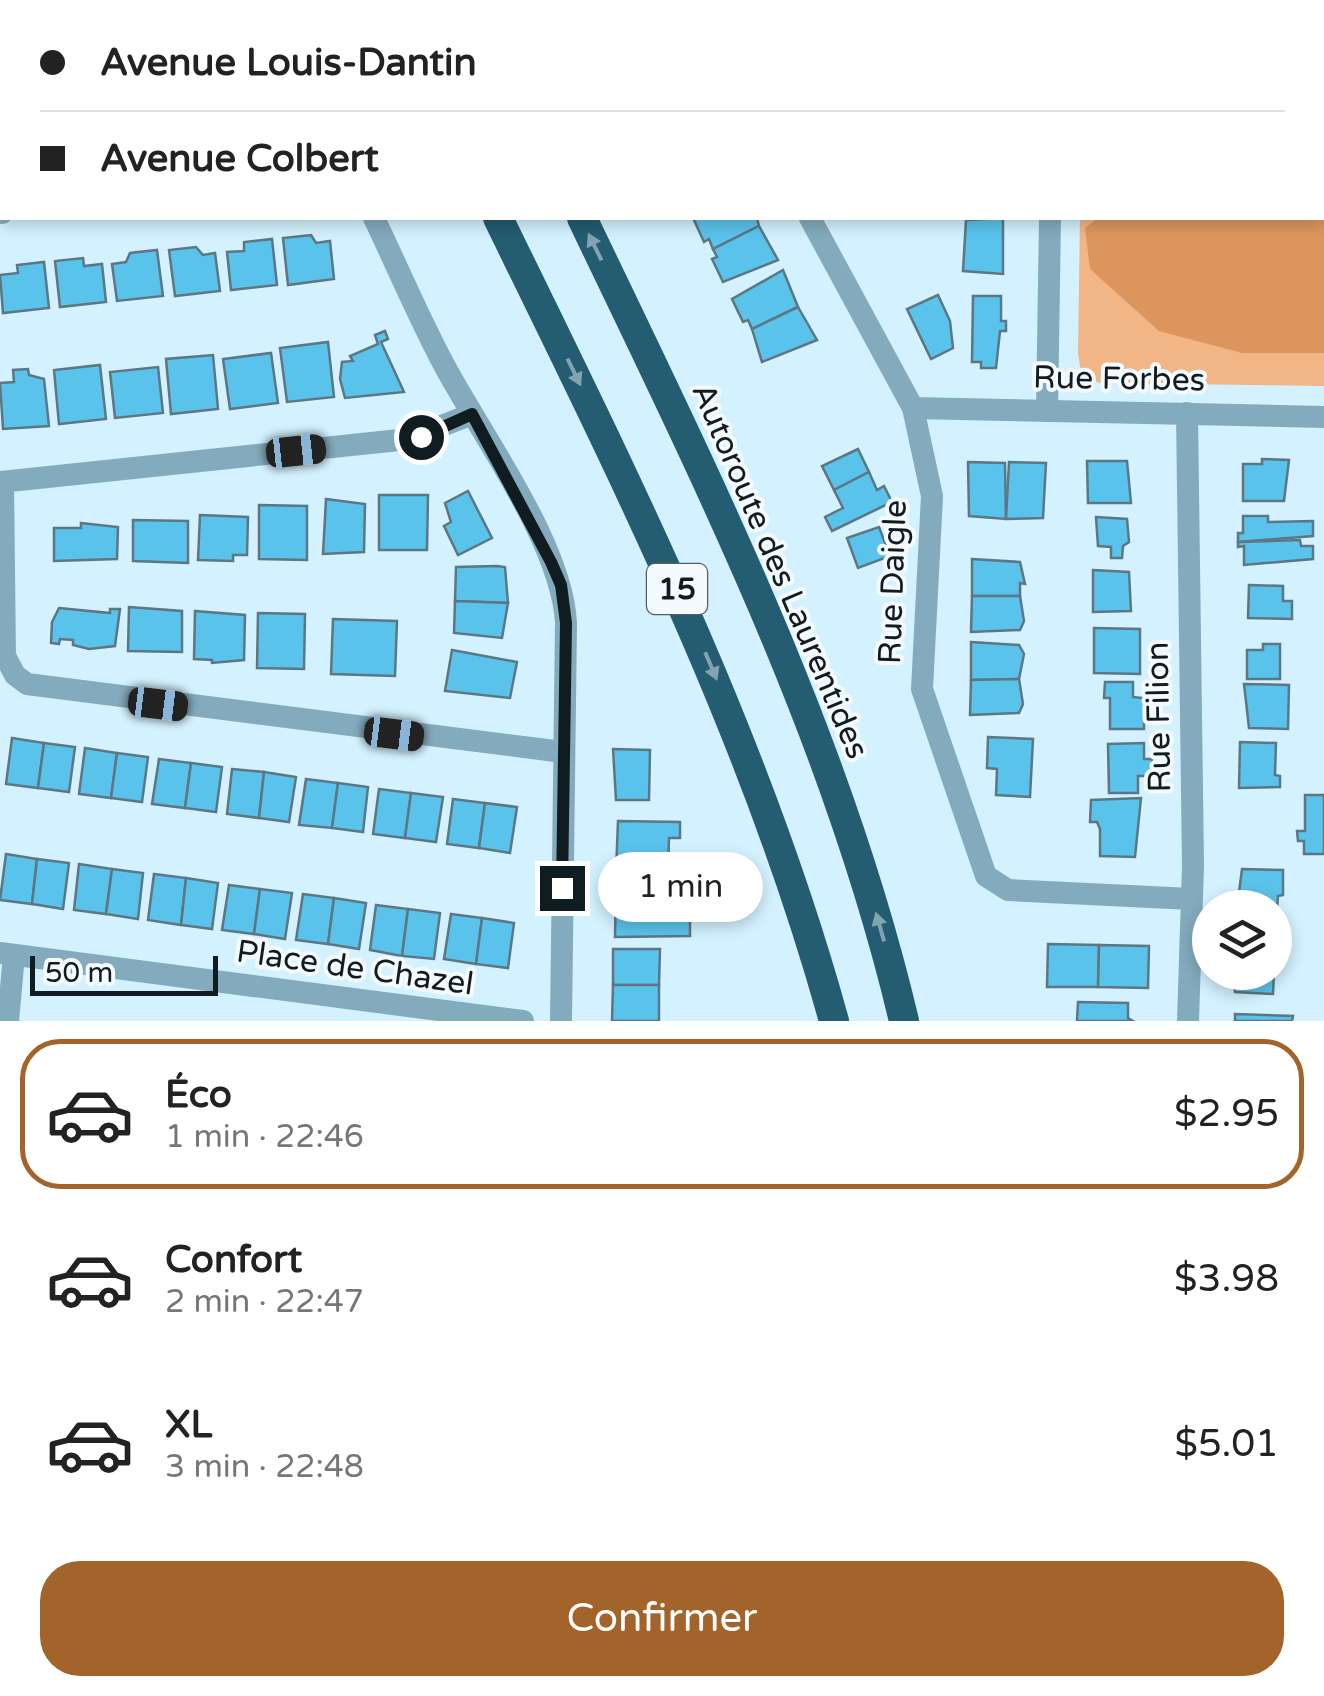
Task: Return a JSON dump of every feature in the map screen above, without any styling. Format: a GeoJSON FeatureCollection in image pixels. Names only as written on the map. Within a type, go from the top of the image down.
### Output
{"type":"FeatureCollection","features":[{"type":"Feature","properties":{"kind":"highway","name":"15"},"geometry":{"type":"LineString","coordinates":[[496,220],[531,284],[715,675],[780,842],[834,1021]]}},
{"type":"Feature","properties":{"kind":"highway","name":"Autoroute des Laurentides"},"geometry":{"type":"LineString","coordinates":[[583,220],[741,554],[799,687],[871,895],[904,1021]]}},
{"type":"Feature","properties":{"kind":"street"},"geometry":{"type":"LineString","coordinates":[[375,220],[561,585],[566,623],[561,1021]]}},
{"type":"Feature","properties":{"kind":"street","name":"Rue Daigle"},"geometry":{"type":"LineString","coordinates":[[811,220],[913,408],[932,496],[922,689],[986,876],[1008,890],[1191,899]]}},
{"type":"Feature","properties":{"kind":"street"},"geometry":{"type":"LineString","coordinates":[[1047,411],[1050,220]]}},
{"type":"Feature","properties":{"kind":"street","name":"Rue Forbes"},"geometry":{"type":"LineString","coordinates":[[913,408],[1324,416]]}},
{"type":"Feature","properties":{"kind":"street","name":"Rue Filion"},"geometry":{"type":"LineString","coordinates":[[1188,413],[1188,1021]]}},
{"type":"Feature","properties":{"kind":"street"},"geometry":{"type":"LineString","coordinates":[[472,414],[409,439],[1,482],[5,656],[15,675],[26,684],[564,752]]}},
{"type":"Feature","properties":{"kind":"street"},"geometry":{"type":"LineString","coordinates":[[7,954],[8,1021]]}},
{"type":"Feature","properties":{"kind":"street","name":"Place de Chazel"},"geometry":{"type":"LineString","coordinates":[[7,954],[523,1021]]}},
{"type":"Feature","properties":{"kind":"shaded area"},"geometry":{"type":"Polygon","coordinates":[[[1080,220],[1324,220],[1324,386],[1099,383],[1081,373],[1080,220]]]}},
{"type":"Feature","properties":{"kind":"shaded area"},"geometry":{"type":"Polygon","coordinates":[[[1095,220],[1324,220],[1324,353],[1242,353],[1159,331],[1090,269],[1085,228],[1095,220]]]}},
{"type":"Feature","properties":{"kind":"building"},"geometry":{"type":"Polygon","coordinates":[[[694,220],[758,220],[759,226],[713,249],[709,239],[704,242],[694,220]]]}},
{"type":"Feature","properties":{"kind":"building"},"geometry":{"type":"Polygon","coordinates":[[[966,220],[1003,220],[1003,274],[963,271],[966,220]]]}},
{"type":"Feature","properties":{"kind":"building"},"geometry":{"type":"Polygon","coordinates":[[[759,226],[778,260],[723,282],[712,259],[717,257],[713,249],[759,226]]]}},
{"type":"Feature","properties":{"kind":"building"},"geometry":{"type":"Polygon","coordinates":[[[311,235],[316,243],[330,241],[334,279],[288,285],[283,238],[311,235]]]}},
{"type":"Feature","properties":{"kind":"building"},"geometry":{"type":"Polygon","coordinates":[[[272,239],[277,285],[231,290],[227,252],[244,251],[244,242],[272,239]]]}},
{"type":"Feature","properties":{"kind":"building"},"geometry":{"type":"Polygon","coordinates":[[[196,247],[203,255],[215,253],[220,291],[175,296],[169,250],[196,247]]]}},
{"type":"Feature","properties":{"kind":"building"},"geometry":{"type":"Polygon","coordinates":[[[157,250],[163,296],[117,301],[112,264],[126,262],[130,253],[157,250]]]}},
{"type":"Feature","properties":{"kind":"building"},"geometry":{"type":"Polygon","coordinates":[[[83,258],[84,266],[102,264],[106,302],[60,307],[55,261],[83,258]]]}},
{"type":"Feature","properties":{"kind":"building"},"geometry":{"type":"Polygon","coordinates":[[[44,262],[49,308],[3,313],[0,275],[18,273],[17,265],[44,262]]]}},
{"type":"Feature","properties":{"kind":"building"},"geometry":{"type":"Polygon","coordinates":[[[783,270],[798,307],[752,329],[748,320],[743,322],[732,299],[783,270]]]}},
{"type":"Feature","properties":{"kind":"building"},"geometry":{"type":"Polygon","coordinates":[[[938,295],[950,321],[953,348],[931,359],[907,309],[938,295]]]}},
{"type":"Feature","properties":{"kind":"building"},"geometry":{"type":"Polygon","coordinates":[[[973,296],[1001,296],[1001,321],[1006,321],[1006,331],[1000,331],[996,368],[981,368],[981,362],[972,362],[973,296]]]}},
{"type":"Feature","properties":{"kind":"building"},"geometry":{"type":"Polygon","coordinates":[[[798,307],[817,340],[762,362],[752,329],[798,307]]]}},
{"type":"Feature","properties":{"kind":"building"},"geometry":{"type":"Polygon","coordinates":[[[385,331],[388,339],[381,342],[404,392],[345,398],[340,379],[342,362],[353,361],[350,356],[378,344],[375,335],[385,331]]]}},
{"type":"Feature","properties":{"kind":"building"},"geometry":{"type":"Polygon","coordinates":[[[328,342],[334,397],[287,402],[280,348],[328,342]]]}},
{"type":"Feature","properties":{"kind":"building"},"geometry":{"type":"Polygon","coordinates":[[[271,353],[278,403],[230,409],[223,359],[271,353]]]}},
{"type":"Feature","properties":{"kind":"building"},"geometry":{"type":"Polygon","coordinates":[[[213,355],[218,409],[171,414],[166,359],[213,355]]]}},
{"type":"Feature","properties":{"kind":"building"},"geometry":{"type":"Polygon","coordinates":[[[100,365],[106,419],[59,424],[54,370],[100,365]]]}},
{"type":"Feature","properties":{"kind":"building"},"geometry":{"type":"Polygon","coordinates":[[[158,367],[163,413],[115,418],[110,372],[158,367]]]}},
{"type":"Feature","properties":{"kind":"building"},"geometry":{"type":"Polygon","coordinates":[[[28,369],[29,375],[44,379],[49,426],[3,429],[0,383],[14,382],[13,370],[28,369]]]}},
{"type":"Feature","properties":{"kind":"building"},"geometry":{"type":"Polygon","coordinates":[[[858,449],[869,472],[834,490],[822,466],[858,449]]]}},
{"type":"Feature","properties":{"kind":"building"},"geometry":{"type":"Polygon","coordinates":[[[1262,459],[1289,460],[1284,501],[1243,501],[1243,464],[1262,464],[1262,459]]]}},
{"type":"Feature","properties":{"kind":"building"},"geometry":{"type":"Polygon","coordinates":[[[1087,461],[1127,461],[1131,503],[1088,503],[1087,461]]]}},
{"type":"Feature","properties":{"kind":"building"},"geometry":{"type":"Polygon","coordinates":[[[968,462],[1005,463],[1006,519],[969,516],[968,462]]]}},
{"type":"Feature","properties":{"kind":"building"},"geometry":{"type":"Polygon","coordinates":[[[1009,462],[1046,463],[1043,518],[1006,519],[1009,462]]]}},
{"type":"Feature","properties":{"kind":"building"},"geometry":{"type":"Polygon","coordinates":[[[869,472],[877,490],[884,486],[892,502],[832,531],[825,517],[843,508],[834,490],[869,472]]]}},
{"type":"Feature","properties":{"kind":"building"},"geometry":{"type":"Polygon","coordinates":[[[468,491],[492,538],[458,555],[444,526],[451,522],[445,503],[468,491]]]}},
{"type":"Feature","properties":{"kind":"building"},"geometry":{"type":"Polygon","coordinates":[[[379,495],[428,495],[427,550],[379,550],[379,495]]]}},
{"type":"Feature","properties":{"kind":"building"},"geometry":{"type":"Polygon","coordinates":[[[326,499],[365,504],[364,552],[323,554],[326,499]]]}},
{"type":"Feature","properties":{"kind":"building"},"geometry":{"type":"Polygon","coordinates":[[[259,505],[307,506],[307,560],[259,559],[259,505]]]}},
{"type":"Feature","properties":{"kind":"building"},"geometry":{"type":"Polygon","coordinates":[[[200,515],[248,517],[247,555],[233,555],[233,561],[198,560],[200,515]]]}},
{"type":"Feature","properties":{"kind":"building"},"geometry":{"type":"Polygon","coordinates":[[[1243,516],[1268,516],[1268,522],[1313,521],[1313,536],[1238,542],[1238,533],[1243,533],[1243,516]]]}},
{"type":"Feature","properties":{"kind":"building"},"geometry":{"type":"Polygon","coordinates":[[[1096,517],[1127,519],[1129,542],[1123,546],[1122,558],[1111,558],[1111,547],[1098,546],[1096,517]]]}},
{"type":"Feature","properties":{"kind":"building"},"geometry":{"type":"Polygon","coordinates":[[[133,520],[188,521],[188,563],[133,561],[133,520]]]}},
{"type":"Feature","properties":{"kind":"building"},"geometry":{"type":"Polygon","coordinates":[[[81,523],[118,527],[117,559],[54,561],[54,528],[81,528],[81,523]]]}},
{"type":"Feature","properties":{"kind":"building"},"geometry":{"type":"Polygon","coordinates":[[[879,527],[890,556],[858,568],[847,538],[879,527]]]}},
{"type":"Feature","properties":{"kind":"building"},"geometry":{"type":"Polygon","coordinates":[[[1300,540],[1301,546],[1313,546],[1313,559],[1244,565],[1244,546],[1238,547],[1238,542],[1300,540]]]}},
{"type":"Feature","properties":{"kind":"building"},"geometry":{"type":"Polygon","coordinates":[[[972,559],[1020,562],[1025,584],[1020,583],[1020,596],[972,596],[972,559]]]}},
{"type":"Feature","properties":{"kind":"building"},"geometry":{"type":"Polygon","coordinates":[[[456,567],[505,567],[508,603],[455,601],[456,567]]]}},
{"type":"Feature","properties":{"kind":"building"},"geometry":{"type":"Polygon","coordinates":[[[1093,570],[1129,572],[1131,611],[1093,612],[1093,570]]]}},
{"type":"Feature","properties":{"kind":"building"},"geometry":{"type":"Polygon","coordinates":[[[1249,585],[1283,586],[1283,601],[1292,601],[1292,619],[1248,618],[1249,585]]]}},
{"type":"Feature","properties":{"kind":"building"},"geometry":{"type":"Polygon","coordinates":[[[972,596],[1020,596],[1024,621],[1020,630],[971,632],[972,596]]]}},
{"type":"Feature","properties":{"kind":"building"},"geometry":{"type":"Polygon","coordinates":[[[455,601],[508,603],[502,638],[454,633],[455,601]]]}},
{"type":"Feature","properties":{"kind":"building"},"geometry":{"type":"Polygon","coordinates":[[[129,607],[182,611],[182,652],[128,651],[129,607]]]}},
{"type":"Feature","properties":{"kind":"building"},"geometry":{"type":"Polygon","coordinates":[[[59,608],[110,613],[110,609],[120,609],[115,646],[89,649],[73,645],[73,640],[60,639],[59,644],[51,643],[52,622],[59,608]]]}},
{"type":"Feature","properties":{"kind":"building"},"geometry":{"type":"Polygon","coordinates":[[[195,611],[245,615],[244,660],[212,663],[194,659],[195,611]]]}},
{"type":"Feature","properties":{"kind":"building"},"geometry":{"type":"Polygon","coordinates":[[[258,613],[305,614],[304,669],[257,668],[258,613]]]}},
{"type":"Feature","properties":{"kind":"building"},"geometry":{"type":"Polygon","coordinates":[[[333,619],[397,621],[395,676],[331,674],[333,619]]]}},
{"type":"Feature","properties":{"kind":"building"},"geometry":{"type":"Polygon","coordinates":[[[1094,628],[1140,629],[1140,674],[1094,673],[1094,628]]]}},
{"type":"Feature","properties":{"kind":"building"},"geometry":{"type":"Polygon","coordinates":[[[971,642],[1019,645],[1024,654],[1019,679],[971,680],[971,642]]]}},
{"type":"Feature","properties":{"kind":"building"},"geometry":{"type":"Polygon","coordinates":[[[1263,644],[1280,644],[1280,679],[1247,679],[1247,650],[1263,650],[1263,644]]]}},
{"type":"Feature","properties":{"kind":"building"},"geometry":{"type":"Polygon","coordinates":[[[452,650],[517,662],[510,698],[445,691],[452,650]]]}},
{"type":"Feature","properties":{"kind":"building"},"geometry":{"type":"Polygon","coordinates":[[[1019,679],[1023,704],[1019,713],[970,715],[971,680],[1019,679]]]}},
{"type":"Feature","properties":{"kind":"building"},"geometry":{"type":"Polygon","coordinates":[[[1105,682],[1133,682],[1133,697],[1151,699],[1151,715],[1144,715],[1144,729],[1110,729],[1110,698],[1104,698],[1105,682]]]}},
{"type":"Feature","properties":{"kind":"building"},"geometry":{"type":"Polygon","coordinates":[[[1244,684],[1289,685],[1288,729],[1249,728],[1244,684]]]}},
{"type":"Feature","properties":{"kind":"building"},"geometry":{"type":"Polygon","coordinates":[[[988,737],[1033,739],[1030,797],[996,795],[997,769],[987,768],[988,737]]]}},
{"type":"Feature","properties":{"kind":"building"},"geometry":{"type":"Polygon","coordinates":[[[12,738],[44,743],[38,788],[6,784],[12,738]]]}},
{"type":"Feature","properties":{"kind":"building"},"geometry":{"type":"Polygon","coordinates":[[[1240,742],[1276,743],[1275,775],[1280,776],[1280,787],[1239,788],[1240,742]]]}},
{"type":"Feature","properties":{"kind":"building"},"geometry":{"type":"Polygon","coordinates":[[[44,743],[75,747],[69,792],[38,788],[44,743]]]}},
{"type":"Feature","properties":{"kind":"building"},"geometry":{"type":"Polygon","coordinates":[[[1144,743],[1144,759],[1152,759],[1152,776],[1138,776],[1138,793],[1109,793],[1108,744],[1144,743]]]}},
{"type":"Feature","properties":{"kind":"building"},"geometry":{"type":"Polygon","coordinates":[[[85,748],[117,753],[111,798],[79,794],[85,748]]]}},
{"type":"Feature","properties":{"kind":"building"},"geometry":{"type":"Polygon","coordinates":[[[613,749],[650,750],[649,800],[616,800],[613,749]]]}},
{"type":"Feature","properties":{"kind":"building"},"geometry":{"type":"Polygon","coordinates":[[[117,753],[148,757],[142,802],[111,798],[117,753]]]}},
{"type":"Feature","properties":{"kind":"building"},"geometry":{"type":"Polygon","coordinates":[[[159,759],[191,763],[185,808],[152,804],[159,759]]]}},
{"type":"Feature","properties":{"kind":"building"},"geometry":{"type":"Polygon","coordinates":[[[191,763],[222,767],[216,812],[185,808],[191,763]]]}},
{"type":"Feature","properties":{"kind":"building"},"geometry":{"type":"Polygon","coordinates":[[[232,769],[264,772],[259,818],[227,814],[232,769]]]}},
{"type":"Feature","properties":{"kind":"building"},"geometry":{"type":"Polygon","coordinates":[[[264,772],[296,777],[289,822],[259,818],[264,772]]]}},
{"type":"Feature","properties":{"kind":"building"},"geometry":{"type":"Polygon","coordinates":[[[306,779],[338,783],[332,828],[299,825],[306,779]]]}},
{"type":"Feature","properties":{"kind":"building"},"geometry":{"type":"Polygon","coordinates":[[[338,783],[368,787],[363,832],[332,828],[338,783]]]}},
{"type":"Feature","properties":{"kind":"building"},"geometry":{"type":"Polygon","coordinates":[[[379,789],[411,793],[405,838],[373,834],[379,789]]]}},
{"type":"Feature","properties":{"kind":"building"},"geometry":{"type":"Polygon","coordinates":[[[411,793],[443,797],[436,842],[405,838],[411,793]]]}},
{"type":"Feature","properties":{"kind":"building"},"geometry":{"type":"Polygon","coordinates":[[[1305,795],[1324,795],[1324,854],[1304,854],[1304,841],[1298,841],[1297,831],[1305,831],[1305,795]]]}},
{"type":"Feature","properties":{"kind":"building"},"geometry":{"type":"Polygon","coordinates":[[[1141,798],[1135,857],[1100,856],[1100,829],[1097,822],[1090,822],[1091,800],[1141,798]]]}},
{"type":"Feature","properties":{"kind":"building"},"geometry":{"type":"Polygon","coordinates":[[[453,799],[485,803],[479,848],[447,844],[453,799]]]}},
{"type":"Feature","properties":{"kind":"building"},"geometry":{"type":"Polygon","coordinates":[[[485,803],[517,807],[510,853],[479,848],[485,803]]]}},
{"type":"Feature","properties":{"kind":"building"},"geometry":{"type":"Polygon","coordinates":[[[618,821],[680,822],[680,838],[669,838],[668,874],[616,872],[618,821]]]}},
{"type":"Feature","properties":{"kind":"building"},"geometry":{"type":"Polygon","coordinates":[[[6,854],[37,859],[32,904],[0,900],[6,854]]]}},
{"type":"Feature","properties":{"kind":"building"},"geometry":{"type":"Polygon","coordinates":[[[37,859],[69,863],[63,909],[32,904],[37,859]]]}},
{"type":"Feature","properties":{"kind":"building"},"geometry":{"type":"Polygon","coordinates":[[[79,864],[112,869],[106,914],[74,910],[79,864]]]}},
{"type":"Feature","properties":{"kind":"building"},"geometry":{"type":"Polygon","coordinates":[[[112,869],[143,873],[138,919],[106,914],[112,869]]]}},
{"type":"Feature","properties":{"kind":"building"},"geometry":{"type":"Polygon","coordinates":[[[1242,869],[1283,870],[1283,890],[1239,890],[1242,869]]]}},
{"type":"Feature","properties":{"kind":"building"},"geometry":{"type":"Polygon","coordinates":[[[154,874],[186,878],[181,925],[148,920],[154,874]]]}},
{"type":"Feature","properties":{"kind":"building"},"geometry":{"type":"Polygon","coordinates":[[[186,878],[218,883],[212,929],[181,925],[186,878]]]}},
{"type":"Feature","properties":{"kind":"building"},"geometry":{"type":"Polygon","coordinates":[[[229,885],[260,889],[254,934],[222,930],[229,885]]]}},
{"type":"Feature","properties":{"kind":"building"},"geometry":{"type":"Polygon","coordinates":[[[616,885],[671,886],[671,911],[690,911],[690,936],[615,937],[616,885]]]}},
{"type":"Feature","properties":{"kind":"building"},"geometry":{"type":"Polygon","coordinates":[[[260,889],[292,893],[285,939],[254,934],[260,889]]]}},
{"type":"Feature","properties":{"kind":"building"},"geometry":{"type":"Polygon","coordinates":[[[303,894],[334,898],[328,944],[296,940],[303,894]]]}},
{"type":"Feature","properties":{"kind":"building"},"geometry":{"type":"Polygon","coordinates":[[[334,898],[366,903],[359,949],[328,944],[334,898]]]}},
{"type":"Feature","properties":{"kind":"building"},"geometry":{"type":"Polygon","coordinates":[[[376,905],[408,909],[402,956],[370,950],[376,905]]]}},
{"type":"Feature","properties":{"kind":"building"},"geometry":{"type":"Polygon","coordinates":[[[408,909],[440,913],[434,959],[402,956],[408,909]]]}},
{"type":"Feature","properties":{"kind":"building"},"geometry":{"type":"Polygon","coordinates":[[[451,914],[482,918],[476,964],[444,959],[451,914]]]}},
{"type":"Feature","properties":{"kind":"building"},"geometry":{"type":"Polygon","coordinates":[[[482,918],[514,923],[508,968],[476,964],[482,918]]]}},
{"type":"Feature","properties":{"kind":"building"},"geometry":{"type":"Polygon","coordinates":[[[1048,944],[1099,945],[1098,987],[1047,987],[1048,944]]]}},
{"type":"Feature","properties":{"kind":"building"},"geometry":{"type":"Polygon","coordinates":[[[1099,945],[1149,946],[1148,988],[1098,987],[1099,945]]]}},
{"type":"Feature","properties":{"kind":"building"},"geometry":{"type":"Polygon","coordinates":[[[613,949],[660,949],[659,985],[613,985],[613,949]]]}},
{"type":"Feature","properties":{"kind":"building"},"geometry":{"type":"Polygon","coordinates":[[[613,985],[659,985],[659,1021],[612,1021],[613,985]]]}},
{"type":"Feature","properties":{"kind":"building"},"geometry":{"type":"Polygon","coordinates":[[[1235,990],[1273,990],[1273,994],[1235,990]]]}},
{"type":"Feature","properties":{"kind":"building"},"geometry":{"type":"Polygon","coordinates":[[[1078,1002],[1128,1003],[1128,1018],[1133,1021],[1077,1021],[1078,1002]]]}},
{"type":"Feature","properties":{"kind":"building"},"geometry":{"type":"Polygon","coordinates":[[[1235,1014],[1293,1016],[1292,1021],[1235,1021],[1235,1014]]]}},
{"type":"Feature","properties":{"kind":"route"},"geometry":{"type":"LineString","coordinates":[[421,437],[472,414],[561,585],[566,623],[562,888]]}}]}
